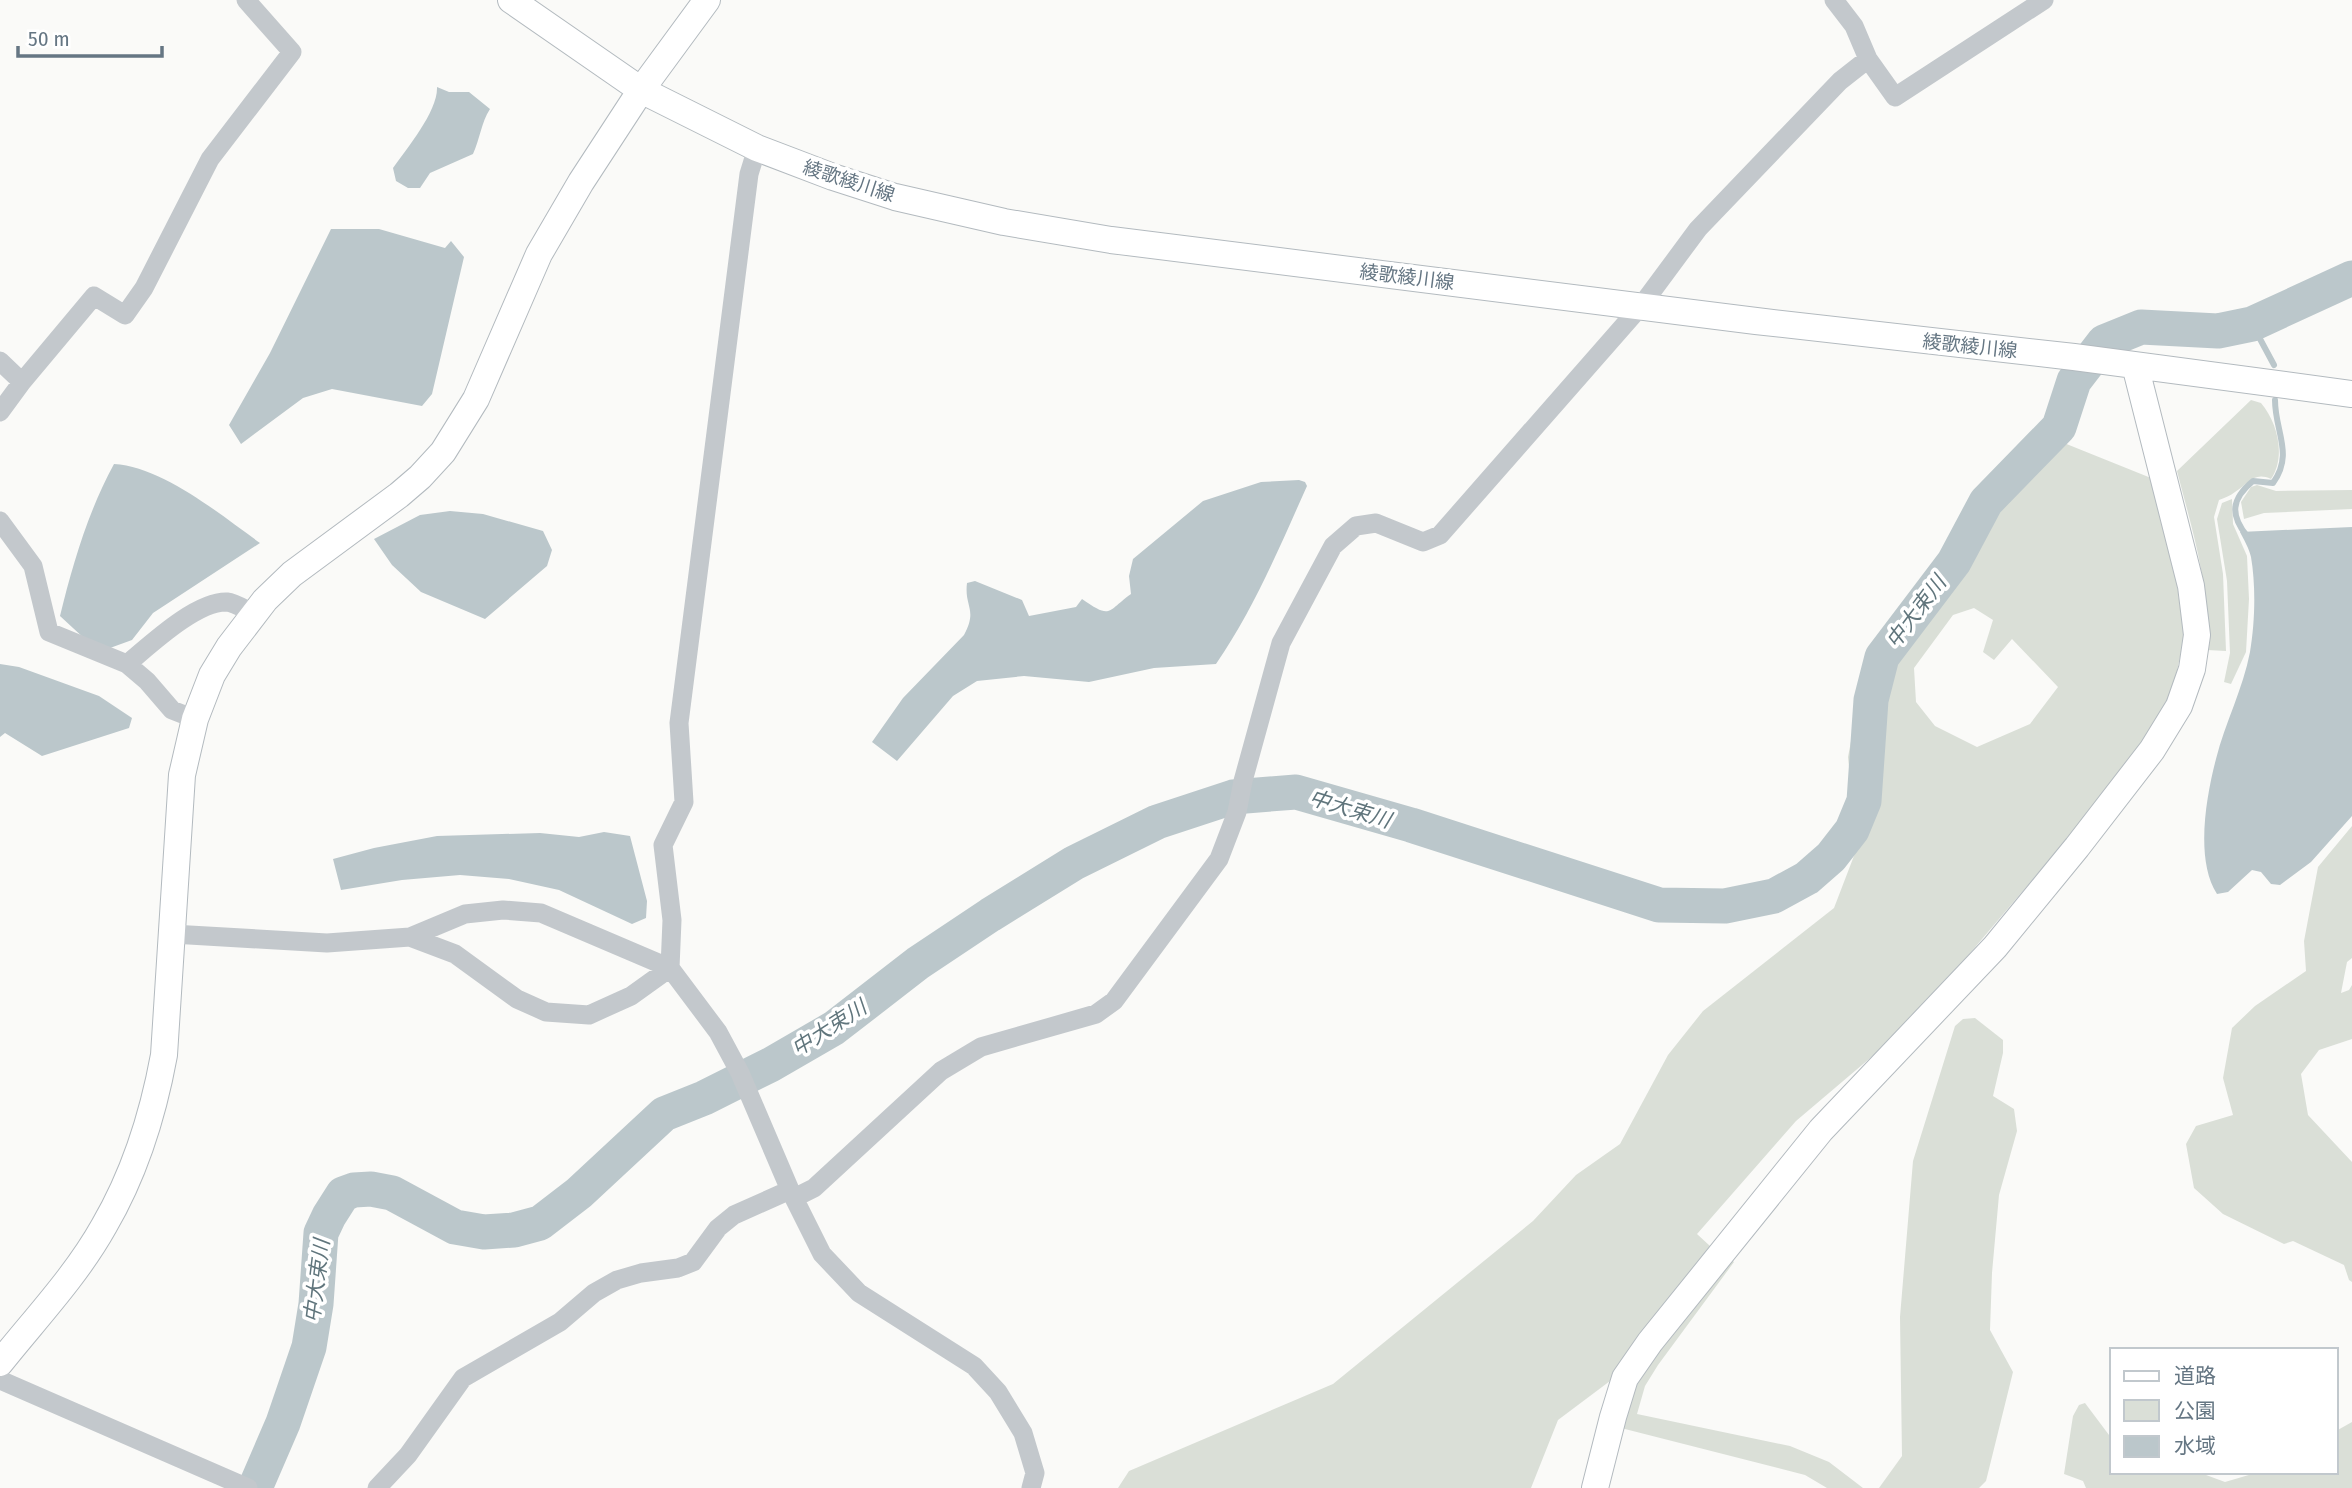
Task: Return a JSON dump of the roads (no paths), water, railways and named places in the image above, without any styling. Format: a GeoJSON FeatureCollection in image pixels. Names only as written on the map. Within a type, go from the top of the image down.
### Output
{"type":"FeatureCollection","features":[{"type":"Feature","properties":{"kind":"street"},"geometry":{"type":"LineString","coordinates":[[0,412],[94,296],[125,315],[144,288],[210,159],[292,52],[246,0]]}},
{"type":"Feature","properties":{"kind":"street","name":"綾歌綾川線"},"geometry":{"type":"LineString","coordinates":[[511,0],[641,90],[757,148],[895,197],[1004,222],[1111,240],[1769,323],[2074,357],[2352,394]]}},
{"type":"Feature","properties":{"kind":"street"},"geometry":{"type":"LineString","coordinates":[[0,1363],[81,1261],[104,1227],[144,1138],[164,1055],[182,775],[195,719],[212,675],[253,613],[292,574],[406,489],[443,452],[476,399],[539,254],[581,181],[641,90],[707,0]]}},
{"type":"Feature","properties":{"kind":"street"},"geometry":{"type":"LineString","coordinates":[[1834,0],[1854,26],[1868,59],[1895,97],[2044,0]]}},
{"type":"Feature","properties":{"kind":"street"},"geometry":{"type":"LineString","coordinates":[[377,1488],[408,1455],[463,1378],[560,1322],[594,1293],[617,1280],[641,1273],[678,1268],[693,1262],[718,1228],[734,1216],[814,1188],[941,1071],[981,1047],[1097,1014],[1114,1001],[1219,859],[1237,812],[1281,643],[1333,546],[1356,526],[1376,523],[1423,542],[1440,535],[1641,306],[1698,229],[1840,81],[1868,59]]}},
{"type":"Feature","properties":{"kind":"street"},"geometry":{"type":"LineString","coordinates":[[670,968],[672,920],[663,845],[684,802],[679,723],[749,174],[757,148]]}},
{"type":"Feature","properties":{"kind":"street"},"geometry":{"type":"LineString","coordinates":[[0,361],[22,382]]}},
{"type":"Feature","properties":{"kind":"street"},"geometry":{"type":"LineString","coordinates":[[1595,1488],[1612,1417],[1625,1378],[1650,1342],[1821,1130],[2003,937],[2152,750],[2179,706],[2192,669],[2197,635],[2193,598],[2135,365]]}},
{"type":"Feature","properties":{"kind":"street"},"geometry":{"type":"LineString","coordinates":[[0,521],[33,566],[49,632],[127,664],[147,681],[172,710],[195,719]]}},
{"type":"Feature","properties":{"kind":"street"},"geometry":{"type":"LineString","coordinates":[[127,664],[180,621],[207,607],[228,602],[253,613]]}},
{"type":"Feature","properties":{"kind":"street"},"geometry":{"type":"LineString","coordinates":[[172,934],[327,943],[410,937],[466,914],[503,910],[541,913],[670,968],[718,1032],[740,1073],[792,1194],[822,1254],[859,1293],[974,1366],[998,1392],[1023,1433],[1035,1473],[1031,1488]]}},
{"type":"Feature","properties":{"kind":"street"},"geometry":{"type":"LineString","coordinates":[[410,937],[455,954],[517,999],[546,1012],[589,1015],[631,996],[670,968]]}},
{"type":"Feature","properties":{"kind":"street"},"geometry":{"type":"LineString","coordinates":[[0,1380],[248,1488]]}},
{"type":"Feature","properties":{"kind":"water"},"geometry":{"type":"Polygon","coordinates":[[[437,87],[449,92],[469,92],[490,109],[473,154],[430,173],[420,188],[408,188],[396,181],[393,168],[433,107],[437,87]]]}},
{"type":"Feature","properties":{"kind":"water"},"geometry":{"type":"Polygon","coordinates":[[[331,229],[379,229],[445,248],[451,241],[464,257],[432,394],[422,406],[332,389],[303,398],[241,444],[229,425],[270,353],[331,229]]]}},
{"type":"Feature","properties":{"kind":"water"},"geometry":{"type":"Polygon","coordinates":[[[114,464],[133,467],[171,483],[210,506],[260,543],[153,613],[132,640],[110,648],[86,640],[60,616],[82,538],[114,464]]]}},
{"type":"Feature","properties":{"kind":"water"},"geometry":{"type":"Polygon","coordinates":[[[1299,480],[1307,486],[1287,531],[1254,599],[1216,664],[1154,668],[1089,682],[1024,676],[977,681],[953,696],[897,761],[872,742],[903,698],[964,635],[970,619],[967,583],[975,581],[1022,600],[1029,616],[1076,607],[1082,599],[1099,609],[1109,611],[1131,594],[1129,576],[1133,559],[1203,501],[1261,482],[1299,480]]]}},
{"type":"Feature","properties":{"kind":"water"},"geometry":{"type":"Polygon","coordinates":[[[450,511],[483,514],[543,531],[552,550],[547,566],[485,619],[421,592],[392,565],[374,539],[420,515],[450,511]]]}},
{"type":"Feature","properties":{"kind":"water"},"geometry":{"type":"Polygon","coordinates":[[[2352,527],[2352,816],[2311,862],[2280,885],[2271,884],[2261,872],[2252,870],[2228,892],[2217,894],[2206,864],[2206,809],[2220,746],[2247,666],[2254,617],[2251,557],[2240,532],[2352,527]]]}},
{"type":"Feature","properties":{"kind":"water"},"geometry":{"type":"Polygon","coordinates":[[[0,664],[19,667],[99,696],[132,718],[129,728],[42,756],[5,733],[0,737],[0,664]]]}},
{"type":"Feature","properties":{"kind":"water"},"geometry":{"type":"Polygon","coordinates":[[[604,832],[630,836],[647,901],[646,918],[632,924],[559,890],[509,879],[460,875],[402,880],[341,890],[333,859],[437,836],[540,833],[579,837],[604,832]]]}},
{"type":"Feature","properties":{"kind":"waterway","name":"中大束川"},"geometry":{"type":"LineString","coordinates":[[255,1488],[283,1423],[309,1347],[316,1304],[321,1233],[343,1194],[371,1189],[392,1193],[455,1227],[484,1232],[514,1230],[540,1223],[579,1193],[664,1114],[704,1098],[770,1065],[834,1028],[918,963],[990,915],[1074,863],[1157,822],[1233,797],[1296,792],[1411,825],[1659,905],[1725,906],[1774,896],[1807,878],[1831,857],[1852,830],[1864,801],[1871,700],[1882,657],[1954,562],[1986,502],[2059,427],[2074,381],[2104,342],[2141,327],[2218,331],[2252,324],[2352,278]]}},
{"type":"Feature","properties":{"kind":"waterway"},"geometry":{"type":"LineString","coordinates":[[2252,324],[2274,365]]}},
{"type":"Feature","properties":{"kind":"waterway"},"geometry":{"type":"LineString","coordinates":[[2247,536],[2236,514],[2235,507],[2240,494],[2253,481],[2273,483],[2282,462],[2282,443],[2275,400]]}}]}
